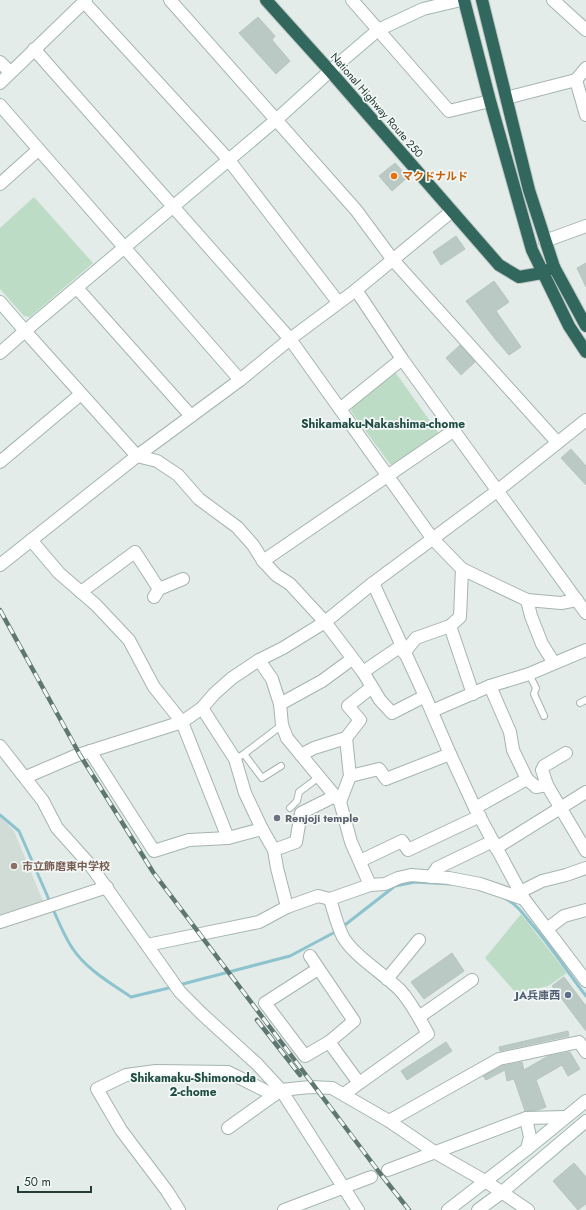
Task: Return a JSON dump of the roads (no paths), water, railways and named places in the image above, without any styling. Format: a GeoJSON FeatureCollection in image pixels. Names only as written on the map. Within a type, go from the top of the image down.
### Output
{"type":"FeatureCollection","features":[{"type":"Feature","properties":{"kind":"highway","name":"National Highway Route 250"},"geometry":{"type":"LineString","coordinates":[[266,0],[330,70],[499,264],[519,277],[542,273],[554,267]]}},
{"type":"Feature","properties":{"kind":"highway"},"geometry":{"type":"LineString","coordinates":[[463,0],[532,250],[569,326],[586,352]]}},
{"type":"Feature","properties":{"kind":"highway"},"geometry":{"type":"LineString","coordinates":[[482,0],[528,190],[554,267],[586,326]]}},
{"type":"Feature","properties":{"kind":"street"},"geometry":{"type":"LineString","coordinates":[[170,0],[356,210],[393,260],[557,442]]}},
{"type":"Feature","properties":{"kind":"street"},"geometry":{"type":"LineString","coordinates":[[352,0],[449,112],[490,100]]}},
{"type":"Feature","properties":{"kind":"street"},"geometry":{"type":"LineString","coordinates":[[0,353],[276,120],[330,70],[378,30],[422,5],[463,0]]}},
{"type":"Feature","properties":{"kind":"street"},"geometry":{"type":"LineString","coordinates":[[553,0],[586,30]]}},
{"type":"Feature","properties":{"kind":"street"},"geometry":{"type":"LineString","coordinates":[[0,83],[85,1],[228,159],[338,302]]}},
{"type":"Feature","properties":{"kind":"street"},"geometry":{"type":"LineString","coordinates":[[34,49],[290,339],[432,538],[462,569],[527,600],[561,603],[577,600]]}},
{"type":"Feature","properties":{"kind":"street"},"geometry":{"type":"LineString","coordinates":[[0,62],[10,72]]}},
{"type":"Feature","properties":{"kind":"street"},"geometry":{"type":"LineString","coordinates":[[506,98],[576,80],[586,68]]}},
{"type":"Feature","properties":{"kind":"street"},"geometry":{"type":"LineString","coordinates":[[576,80],[586,115]]}},
{"type":"Feature","properties":{"kind":"street"},"geometry":{"type":"LineString","coordinates":[[0,105],[240,380]]}},
{"type":"Feature","properties":{"kind":"street"},"geometry":{"type":"LineString","coordinates":[[0,184],[38,150]]}},
{"type":"Feature","properties":{"kind":"street"},"geometry":{"type":"LineString","coordinates":[[0,565],[137,456],[240,380],[290,339],[356,290],[452,211]]}},
{"type":"Feature","properties":{"kind":"street"},"geometry":{"type":"LineString","coordinates":[[545,241],[586,226]]}},
{"type":"Feature","properties":{"kind":"street"},"geometry":{"type":"LineString","coordinates":[[77,288],[191,416]]}},
{"type":"Feature","properties":{"kind":"street"},"geometry":{"type":"LineString","coordinates":[[356,290],[402,359],[453,431],[586,613]]}},
{"type":"Feature","properties":{"kind":"street"},"geometry":{"type":"LineString","coordinates":[[0,302],[137,456],[157,461],[178,475],[199,499],[237,527],[253,545],[263,561],[276,575],[290,584],[325,622],[363,672],[380,700],[392,713],[425,696]]}},
{"type":"Feature","properties":{"kind":"street"},"geometry":{"type":"LineString","coordinates":[[340,409],[402,359]]}},
{"type":"Feature","properties":{"kind":"street"},"geometry":{"type":"LineString","coordinates":[[0,462],[81,394]]}},
{"type":"Feature","properties":{"kind":"street"},"geometry":{"type":"LineString","coordinates":[[26,777],[75,756],[182,722],[202,708],[223,686],[259,660],[283,648],[325,622],[372,583],[497,491],[586,420]]}},
{"type":"Feature","properties":{"kind":"street"},"geometry":{"type":"LineString","coordinates":[[263,561],[453,431]]}},
{"type":"Feature","properties":{"kind":"street"},"geometry":{"type":"LineString","coordinates":[[31,540],[58,573],[96,605],[129,640],[154,688],[182,722],[228,838]]}},
{"type":"Feature","properties":{"kind":"street"},"geometry":{"type":"LineString","coordinates":[[80,592],[135,552],[157,593],[183,579]]}},
{"type":"Feature","properties":{"kind":"street"},"geometry":{"type":"LineString","coordinates":[[363,672],[403,650],[416,638],[450,626],[460,618],[462,569]]}},
{"type":"Feature","properties":{"kind":"street"},"geometry":{"type":"LineString","coordinates":[[372,583],[432,711],[450,754],[494,844],[522,895],[586,981]]}},
{"type":"Feature","properties":{"kind":"street"},"geometry":{"type":"LineString","coordinates":[[527,600],[531,616],[542,644],[554,663]]}},
{"type":"Feature","properties":{"kind":"street"},"geometry":{"type":"LineString","coordinates":[[450,626],[473,694]]}},
{"type":"Feature","properties":{"kind":"street"},"geometry":{"type":"LineString","coordinates":[[432,711],[490,686],[529,674],[586,650]]}},
{"type":"Feature","properties":{"kind":"street"},"geometry":{"type":"LineString","coordinates":[[280,704],[322,681],[352,659]]}},
{"type":"Feature","properties":{"kind":"street"},"geometry":{"type":"LineString","coordinates":[[259,660],[272,679],[280,704],[282,725],[287,738],[337,799],[351,842],[370,885]]}},
{"type":"Feature","properties":{"kind":"street"},"geometry":{"type":"LineString","coordinates":[[490,686],[510,732],[513,750],[526,779],[536,788],[547,785]]}},
{"type":"Feature","properties":{"kind":"street"},"geometry":{"type":"LineString","coordinates":[[301,755],[314,748],[346,738],[360,720],[348,706],[372,687]]}},
{"type":"Feature","properties":{"kind":"street"},"geometry":{"type":"LineString","coordinates":[[202,708],[239,757],[245,793],[274,850],[287,907]]}},
{"type":"Feature","properties":{"kind":"street"},"geometry":{"type":"LineString","coordinates":[[274,850],[296,842],[300,813],[337,799],[350,776],[346,738]]}},
{"type":"Feature","properties":{"kind":"street"},"geometry":{"type":"LineString","coordinates":[[0,746],[26,777],[43,801],[57,828],[91,866],[107,887],[180,992],[257,1064],[358,1210]]}},
{"type":"Feature","properties":{"kind":"street"},"geometry":{"type":"LineString","coordinates":[[90,751],[154,851],[189,840],[228,838],[262,829]]}},
{"type":"Feature","properties":{"kind":"street"},"geometry":{"type":"LineString","coordinates":[[566,753],[544,766],[542,770],[547,785],[560,809],[586,851]]}},
{"type":"Feature","properties":{"kind":"street"},"geometry":{"type":"LineString","coordinates":[[350,776],[379,769],[386,779],[450,754]]}},
{"type":"Feature","properties":{"kind":"street"},"geometry":{"type":"LineString","coordinates":[[360,861],[402,841],[408,850],[478,812],[526,779]]}},
{"type":"Feature","properties":{"kind":"street"},"geometry":{"type":"LineString","coordinates":[[431,877],[437,868],[494,844],[560,809],[586,792]]}},
{"type":"Feature","properties":{"kind":"street"},"geometry":{"type":"LineString","coordinates":[[147,945],[259,922],[287,907],[318,896],[330,899],[370,885],[385,884],[398,878],[411,875],[480,884],[522,895],[542,881],[577,872],[586,868]]}},
{"type":"Feature","properties":{"kind":"street"},"geometry":{"type":"LineString","coordinates":[[0,922],[107,887]]}},
{"type":"Feature","properties":{"kind":"street"},"geometry":{"type":"LineString","coordinates":[[330,899],[339,928],[344,938],[355,950],[400,990],[419,1017],[428,1034],[344,1094]]}},
{"type":"Feature","properties":{"kind":"street"},"geometry":{"type":"LineString","coordinates":[[547,929],[564,916],[586,910]]}},
{"type":"Feature","properties":{"kind":"street"},"geometry":{"type":"LineString","coordinates":[[387,979],[419,940]]}},
{"type":"Feature","properties":{"kind":"street"},"geometry":{"type":"LineString","coordinates":[[310,956],[354,1021],[329,1042],[305,1056],[265,1003],[318,969]]}},
{"type":"Feature","properties":{"kind":"street"},"geometry":{"type":"LineString","coordinates":[[419,1017],[472,980]]}},
{"type":"Feature","properties":{"kind":"street"},"geometry":{"type":"LineString","coordinates":[[329,1042],[359,1083]]}},
{"type":"Feature","properties":{"kind":"street"},"geometry":{"type":"LineString","coordinates":[[389,1121],[499,1059],[579,1042],[586,1052]]}},
{"type":"Feature","properties":{"kind":"street"},"geometry":{"type":"LineString","coordinates":[[179,1210],[167,1191],[121,1130],[97,1089],[126,1075],[156,1071],[228,1072],[278,1093]]}},
{"type":"Feature","properties":{"kind":"street"},"geometry":{"type":"LineString","coordinates":[[228,1128],[278,1093],[310,1087],[332,1088],[389,1121],[436,1152],[485,1181],[528,1210]]}},
{"type":"Feature","properties":{"kind":"street"},"geometry":{"type":"LineString","coordinates":[[448,1210],[586,1101]]}},
{"type":"Feature","properties":{"kind":"street"},"geometry":{"type":"LineString","coordinates":[[388,1170],[526,1118],[566,1117]]}},
{"type":"Feature","properties":{"kind":"street"},"geometry":{"type":"LineString","coordinates":[[526,1118],[530,1137],[527,1149]]}},
{"type":"Feature","properties":{"kind":"street"},"geometry":{"type":"LineString","coordinates":[[478,1210],[501,1193],[586,1121]]}},
{"type":"Feature","properties":{"kind":"street"},"geometry":{"type":"LineString","coordinates":[[284,1210],[371,1177]]}},
{"type":"Feature","properties":{"kind":"lane"},"geometry":{"type":"LineString","coordinates":[[529,674],[536,688],[534,694],[544,716]]}},
{"type":"Feature","properties":{"kind":"lane"},"geometry":{"type":"LineString","coordinates":[[281,766],[262,778],[239,757],[282,725]]}},
{"type":"Feature","properties":{"kind":"lane"},"geometry":{"type":"LineString","coordinates":[[290,808],[297,801],[299,792],[320,777]]}},
{"type":"Feature","properties":{"kind":"waterway"},"geometry":{"type":"LineString","coordinates":[[0,815],[19,831],[50,902]]}},
{"type":"Feature","properties":{"kind":"waterway"},"geometry":{"type":"LineString","coordinates":[[341,928],[395,886],[415,882],[451,884]]}},
{"type":"Feature","properties":{"kind":"waterway"},"geometry":{"type":"LineString","coordinates":[[504,898],[515,905],[524,914],[586,996]]}},
{"type":"Feature","properties":{"kind":"waterway"},"geometry":{"type":"LineString","coordinates":[[52,907],[67,940],[78,956],[92,970],[131,997],[173,987]]}},
{"type":"Feature","properties":{"kind":"waterway"},"geometry":{"type":"LineString","coordinates":[[179,985],[290,956],[337,931]]}},
{"type":"Feature","properties":{"kind":"railway"},"geometry":{"type":"LineString","coordinates":[[0,610],[80,755],[153,872],[409,1210]]}},
{"type":"Feature","properties":{"kind":"railway"},"geometry":{"type":"LineString","coordinates":[[257,1020],[300,1075]]}},
{"type":"Feature","properties":{"kind":"place","name":"マクドナルド"},"geometry":{"type":"Point","coordinates":[394,176]}},
{"type":"Feature","properties":{"kind":"place","name":"Renjoji temple"},"geometry":{"type":"Point","coordinates":[277,818]}},
{"type":"Feature","properties":{"kind":"place","name":"市立飾磨東中学校"},"geometry":{"type":"Point","coordinates":[14,866]}},
{"type":"Feature","properties":{"kind":"place","name":"JA兵庫西"},"geometry":{"type":"Point","coordinates":[568,995]}},
{"type":"Feature","properties":{"kind":"district","name":"Shikamaku-Nakashima-chome"},"geometry":{"type":"Point","coordinates":[383,424]}},
{"type":"Feature","properties":{"kind":"district","name":"Shikamaku-Shimonoda 2-chome"},"geometry":{"type":"Point","coordinates":[193,1085]}}]}
